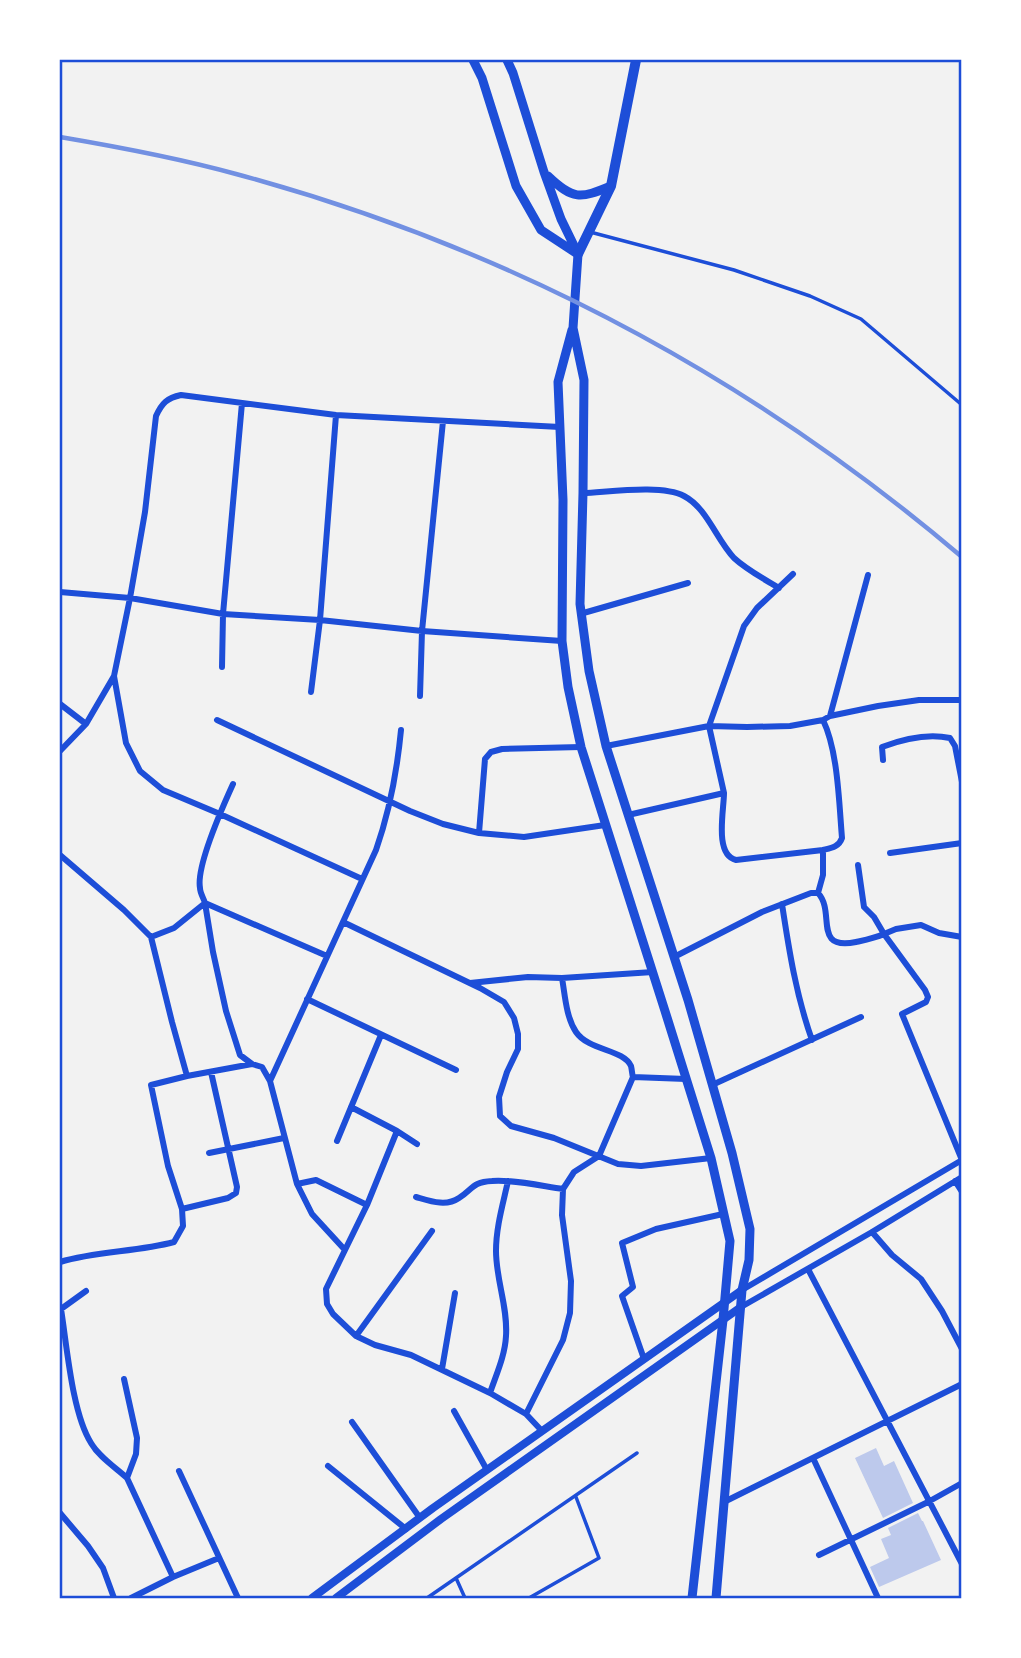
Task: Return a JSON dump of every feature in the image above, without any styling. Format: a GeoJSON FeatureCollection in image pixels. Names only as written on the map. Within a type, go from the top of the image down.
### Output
{"type":"FeatureCollection","features":[{"type":"Feature","properties":{"kind":"main road"},"geometry":{"type":"LineString","coordinates":[[473,60],[482,78],[516,186],[541,230],[578,254]]}},
{"type":"Feature","properties":{"kind":"main road"},"geometry":{"type":"LineString","coordinates":[[506,60],[513,73],[561,219],[578,254]]}},
{"type":"Feature","properties":{"kind":"main road"},"geometry":{"type":"LineString","coordinates":[[636,60],[611,186],[578,254],[573,328],[558,382],[563,500],[562,642],[580,747],[711,1158],[730,1241],[692,1598]]}},
{"type":"Feature","properties":{"kind":"main road"},"geometry":{"type":"LineString","coordinates":[[544,172],[571,194],[591,194],[611,186]]}},
{"type":"Feature","properties":{"kind":"main road"},"geometry":{"type":"LineString","coordinates":[[573,328],[584,380],[580,614],[589,671],[606,746],[674,957],[732,1153],[750,1229],[749,1260],[742,1290],[716,1598]]}},
{"type":"Feature","properties":{"kind":"street"},"geometry":{"type":"LineString","coordinates":[[60,751],[86,724],[114,676],[145,512],[156,415],[161,405],[169,398],[181,395],[336,415],[560,427]]}},
{"type":"Feature","properties":{"kind":"street"},"geometry":{"type":"LineString","coordinates":[[222,667],[223,614],[242,403]]}},
{"type":"Feature","properties":{"kind":"street"},"geometry":{"type":"LineString","coordinates":[[311,692],[320,620],[336,415]]}},
{"type":"Feature","properties":{"kind":"street"},"geometry":{"type":"LineString","coordinates":[[420,696],[422,631],[443,421]]}},
{"type":"Feature","properties":{"kind":"street"},"geometry":{"type":"LineString","coordinates":[[583,493],[663,490],[682,494],[695,503],[735,558],[779,588]]}},
{"type":"Feature","properties":{"kind":"street"},"geometry":{"type":"LineString","coordinates":[[793,574],[757,608],[744,626],[709,726],[724,793],[722,833],[725,853],[729,859],[822,850],[841,843],[834,755],[826,718],[867,575]]}},
{"type":"Feature","properties":{"kind":"street"},"geometry":{"type":"LineString","coordinates":[[580,614],[688,583]]}},
{"type":"Feature","properties":{"kind":"street"},"geometry":{"type":"LineString","coordinates":[[60,593],[130,598],[223,614],[562,642]]}},
{"type":"Feature","properties":{"kind":"street"},"geometry":{"type":"LineString","coordinates":[[114,676],[127,743],[140,771],[163,790],[362,879]]}},
{"type":"Feature","properties":{"kind":"street"},"geometry":{"type":"LineString","coordinates":[[606,746],[709,726],[790,726],[878,706],[961,700]]}},
{"type":"Feature","properties":{"kind":"street"},"geometry":{"type":"LineString","coordinates":[[60,704],[86,724]]}},
{"type":"Feature","properties":{"kind":"street"},"geometry":{"type":"LineString","coordinates":[[217,720],[443,824],[479,833],[524,837],[605,825]]}},
{"type":"Feature","properties":{"kind":"street"},"geometry":{"type":"LineString","coordinates":[[270,1081],[382,834],[397,772],[401,730]]}},
{"type":"Feature","properties":{"kind":"street"},"geometry":{"type":"LineString","coordinates":[[883,760],[882,747],[906,738],[950,738],[955,746],[961,782]]}},
{"type":"Feature","properties":{"kind":"street"},"geometry":{"type":"LineString","coordinates":[[479,833],[485,759],[491,752],[502,749],[580,747]]}},
{"type":"Feature","properties":{"kind":"street"},"geometry":{"type":"LineString","coordinates":[[233,784],[200,872],[200,888],[226,1011],[240,1055],[252,1065]]}},
{"type":"Feature","properties":{"kind":"street"},"geometry":{"type":"LineString","coordinates":[[628,815],[724,793]]}},
{"type":"Feature","properties":{"kind":"street"},"geometry":{"type":"LineString","coordinates":[[890,853],[961,843]]}},
{"type":"Feature","properties":{"kind":"street"},"geometry":{"type":"LineString","coordinates":[[818,893],[822,875],[822,850]]}},
{"type":"Feature","properties":{"kind":"street"},"geometry":{"type":"LineString","coordinates":[[60,855],[151,937],[187,1076]]}},
{"type":"Feature","properties":{"kind":"street"},"geometry":{"type":"LineString","coordinates":[[312,1598],[724,1302],[961,1160],[902,1014],[926,1002],[928,997],[874,917],[864,907],[858,865]]}},
{"type":"Feature","properties":{"kind":"street"},"geometry":{"type":"LineString","coordinates":[[674,957],[741,922],[810,893],[818,893]]}},
{"type":"Feature","properties":{"kind":"street"},"geometry":{"type":"LineString","coordinates":[[818,893],[822,898],[829,936],[835,943],[844,945],[875,938],[896,929],[921,925],[939,933],[961,937]]}},
{"type":"Feature","properties":{"kind":"street"},"geometry":{"type":"LineString","coordinates":[[151,937],[174,928],[205,903]]}},
{"type":"Feature","properties":{"kind":"street"},"geometry":{"type":"LineString","coordinates":[[205,903],[327,956]]}},
{"type":"Feature","properties":{"kind":"street"},"geometry":{"type":"LineString","coordinates":[[782,904],[793,972],[811,1040]]}},
{"type":"Feature","properties":{"kind":"street"},"geometry":{"type":"LineString","coordinates":[[343,922],[504,1002],[514,1018],[518,1034],[518,1049],[499,1097],[500,1116],[511,1126],[554,1138],[618,1164],[641,1166],[711,1158]]}},
{"type":"Feature","properties":{"kind":"street"},"geometry":{"type":"LineString","coordinates":[[470,983],[528,977],[562,978],[653,972]]}},
{"type":"Feature","properties":{"kind":"street"},"geometry":{"type":"LineString","coordinates":[[526,1414],[563,1340],[570,1313],[571,1282],[562,1215],[563,1189],[574,1172],[599,1156],[633,1077],[631,1065],[623,1056],[594,1047],[576,1033],[569,1017],[562,978]]}},
{"type":"Feature","properties":{"kind":"street"},"geometry":{"type":"LineString","coordinates":[[307,999],[456,1069]]}},
{"type":"Feature","properties":{"kind":"street"},"geometry":{"type":"LineString","coordinates":[[712,1085],[862,1017]]}},
{"type":"Feature","properties":{"kind":"street"},"geometry":{"type":"LineString","coordinates":[[337,1141],[381,1035]]}},
{"type":"Feature","properties":{"kind":"street"},"geometry":{"type":"LineString","coordinates":[[60,1262],[155,1247],[174,1241],[183,1226],[182,1209],[168,1166],[151,1085],[252,1065],[262,1067],[270,1081],[297,1184],[312,1214],[345,1250]]}},
{"type":"Feature","properties":{"kind":"street"},"geometry":{"type":"LineString","coordinates":[[182,1209],[228,1198],[236,1193],[237,1181],[211,1072]]}},
{"type":"Feature","properties":{"kind":"street"},"geometry":{"type":"LineString","coordinates":[[633,1077],[686,1079]]}},
{"type":"Feature","properties":{"kind":"street"},"geometry":{"type":"LineString","coordinates":[[351,1107],[417,1144]]}},
{"type":"Feature","properties":{"kind":"street"},"geometry":{"type":"LineString","coordinates":[[397,1131],[327,1289],[327,1304],[333,1314],[356,1336],[375,1345],[411,1355],[490,1393],[526,1414],[542,1431]]}},
{"type":"Feature","properties":{"kind":"street"},"geometry":{"type":"LineString","coordinates":[[209,1153],[285,1138]]}},
{"type":"Feature","properties":{"kind":"street"},"geometry":{"type":"LineString","coordinates":[[336,1598],[441,1519],[741,1307],[958,1179],[961,1192]]}},
{"type":"Feature","properties":{"kind":"street"},"geometry":{"type":"LineString","coordinates":[[297,1184],[316,1180],[366,1205]]}},
{"type":"Feature","properties":{"kind":"street"},"geometry":{"type":"LineString","coordinates":[[416,1197],[438,1203],[451,1202],[477,1183],[493,1180],[563,1189]]}},
{"type":"Feature","properties":{"kind":"street"},"geometry":{"type":"LineString","coordinates":[[490,1393],[505,1349],[507,1334],[496,1251],[497,1230],[508,1181]]}},
{"type":"Feature","properties":{"kind":"street"},"geometry":{"type":"LineString","coordinates":[[644,1359],[622,1296],[633,1287],[622,1243],[656,1229],[723,1214]]}},
{"type":"Feature","properties":{"kind":"street"},"geometry":{"type":"LineString","coordinates":[[356,1336],[432,1231]]}},
{"type":"Feature","properties":{"kind":"street"},"geometry":{"type":"LineString","coordinates":[[872,1232],[892,1255],[921,1279],[942,1311],[961,1349]]}},
{"type":"Feature","properties":{"kind":"street"},"geometry":{"type":"LineString","coordinates":[[808,1269],[961,1564]]}},
{"type":"Feature","properties":{"kind":"street"},"geometry":{"type":"LineString","coordinates":[[86,1291],[61,1310],[83,1428],[93,1447],[127,1478],[173,1577]]}},
{"type":"Feature","properties":{"kind":"street"},"geometry":{"type":"LineString","coordinates":[[442,1369],[455,1293]]}},
{"type":"Feature","properties":{"kind":"street"},"geometry":{"type":"LineString","coordinates":[[124,1379],[137,1438],[136,1454],[127,1478]]}},
{"type":"Feature","properties":{"kind":"street"},"geometry":{"type":"LineString","coordinates":[[724,1502],[961,1384]]}},
{"type":"Feature","properties":{"kind":"street"},"geometry":{"type":"LineString","coordinates":[[454,1411],[487,1470]]}},
{"type":"Feature","properties":{"kind":"street"},"geometry":{"type":"LineString","coordinates":[[352,1422],[420,1518]]}},
{"type":"Feature","properties":{"kind":"street"},"geometry":{"type":"LineString","coordinates":[[813,1458],[878,1598]]}},
{"type":"Feature","properties":{"kind":"street"},"geometry":{"type":"LineString","coordinates":[[328,1466],[406,1529]]}},
{"type":"Feature","properties":{"kind":"street"},"geometry":{"type":"LineString","coordinates":[[179,1471],[238,1598]]}},
{"type":"Feature","properties":{"kind":"street"},"geometry":{"type":"LineString","coordinates":[[818,1555],[928,1502],[961,1483]]}},
{"type":"Feature","properties":{"kind":"street"},"geometry":{"type":"LineString","coordinates":[[60,1513],[103,1568],[114,1598]]}},
{"type":"Feature","properties":{"kind":"street"},"geometry":{"type":"LineString","coordinates":[[131,1598],[147,1595],[173,1577],[219,1558]]}},
{"type":"Feature","properties":{"kind":"lane"},"geometry":{"type":"LineString","coordinates":[[589,232],[734,270],[810,296],[861,318],[961,405]]}},
{"type":"Feature","properties":{"kind":"lane"},"geometry":{"type":"LineString","coordinates":[[427,1598],[637,1453]]}},
{"type":"Feature","properties":{"kind":"lane"},"geometry":{"type":"LineString","coordinates":[[529,1598],[598,1558],[576,1497]]}},
{"type":"Feature","properties":{"kind":"lane"},"geometry":{"type":"LineString","coordinates":[[456,1578],[465,1598]]}},
{"type":"Feature","properties":{"kind":"building"},"geometry":{"type":"Polygon","coordinates":[[[876,1448],[884,1466],[894,1461],[913,1503],[883,1518],[855,1458],[876,1448]]]}},
{"type":"Feature","properties":{"kind":"building"},"geometry":{"type":"Polygon","coordinates":[[[918,1513],[941,1560],[879,1587],[870,1567],[889,1558],[881,1539],[891,1535],[888,1528],[918,1513]]]}},
{"type":"Feature","properties":{"kind":"railway"},"geometry":{"type":"LineString","coordinates":[[60,137],[192,163],[336,204],[434,239],[528,279],[620,325],[710,375],[796,431],[880,491],[962,557]]}}]}
